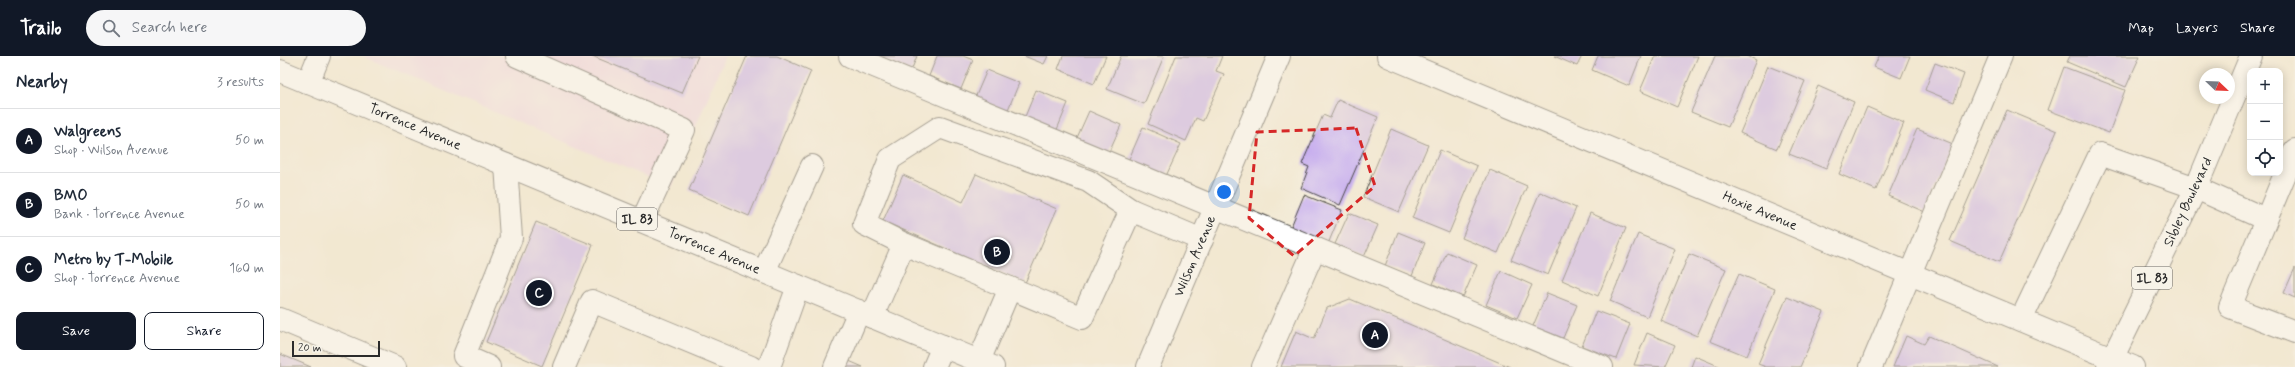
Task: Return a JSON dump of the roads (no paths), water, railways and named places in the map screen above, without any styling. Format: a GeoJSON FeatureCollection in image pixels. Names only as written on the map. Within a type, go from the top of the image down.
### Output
{"type":"FeatureCollection","features":[{"type":"Feature","properties":{"kind":"street"},"geometry":{"type":"LineString","coordinates":[[308,83],[320,56]]}},
{"type":"Feature","properties":{"kind":"street"},"geometry":{"type":"LineString","coordinates":[[517,56],[684,130],[642,221]]}},
{"type":"Feature","properties":{"kind":"street"},"geometry":{"type":"LineString","coordinates":[[850,56],[1216,206],[1602,367]]}},
{"type":"Feature","properties":{"kind":"street","name":"Wilson Avenue"},"geometry":{"type":"LineString","coordinates":[[1148,367],[1279,56]]}},
{"type":"Feature","properties":{"kind":"street","name":"Hoxie Avenue"},"geometry":{"type":"LineString","coordinates":[[1388,56],[2021,320],[2111,363],[2133,367]]}},
{"type":"Feature","properties":{"kind":"street","name":"Sibley Boulevard"},"geometry":{"type":"LineString","coordinates":[[2111,363],[2196,188],[2251,56]]}},
{"type":"Feature","properties":{"kind":"street"},"geometry":{"type":"LineString","coordinates":[[1871,367],[1997,57]]}},
{"type":"Feature","properties":{"kind":"street","name":"Torrence Avenue"},"geometry":{"type":"LineString","coordinates":[[280,71],[986,364]]}},
{"type":"Feature","properties":{"kind":"street"},"geometry":{"type":"LineString","coordinates":[[1131,210],[1082,318],[904,244],[864,224],[890,159],[940,127],[1088,181],[1131,210],[1202,240]]}},
{"type":"Feature","properties":{"kind":"street"},"geometry":{"type":"LineString","coordinates":[[2295,150],[2265,219],[2230,307],[2295,332]]}},
{"type":"Feature","properties":{"kind":"street"},"geometry":{"type":"LineString","coordinates":[[2021,320],[2100,154],[2196,188],[2265,219]]}},
{"type":"Feature","properties":{"kind":"street"},"geometry":{"type":"LineString","coordinates":[[489,367],[464,356],[511,238],[506,165]]}},
{"type":"Feature","properties":{"kind":"street"},"geometry":{"type":"LineString","coordinates":[[764,272],[812,166]]}},
{"type":"Feature","properties":{"kind":"street"},"geometry":{"type":"LineString","coordinates":[[835,367],[904,244]]}},
{"type":"Feature","properties":{"kind":"street"},"geometry":{"type":"LineString","coordinates":[[1262,367],[1315,248]]}},
{"type":"Feature","properties":{"kind":"street"},"geometry":{"type":"LineString","coordinates":[[769,367],[798,286]]}},
{"type":"Feature","properties":{"kind":"street"},"geometry":{"type":"LineString","coordinates":[[986,364],[1010,288]]}},
{"type":"Feature","properties":{"kind":"street"},"geometry":{"type":"LineString","coordinates":[[564,367],[592,301],[751,367]]}},
{"type":"Feature","properties":{"kind":"street"},"geometry":{"type":"LineString","coordinates":[[280,319],[393,367]]}},
{"type":"Feature","properties":{"kind":"street"},"geometry":{"type":"LineString","coordinates":[[934,367],[943,346]]}},
{"type":"Feature","properties":{"kind":"place","name":"BMO"},"geometry":{"type":"Point","coordinates":[997,252]}},
{"type":"Feature","properties":{"kind":"place","name":"Metro by T-Mobile"},"geometry":{"type":"Point","coordinates":[539,293]}},
{"type":"Feature","properties":{"kind":"place","name":"Walgreens"},"geometry":{"type":"Point","coordinates":[1375,335]}}]}
